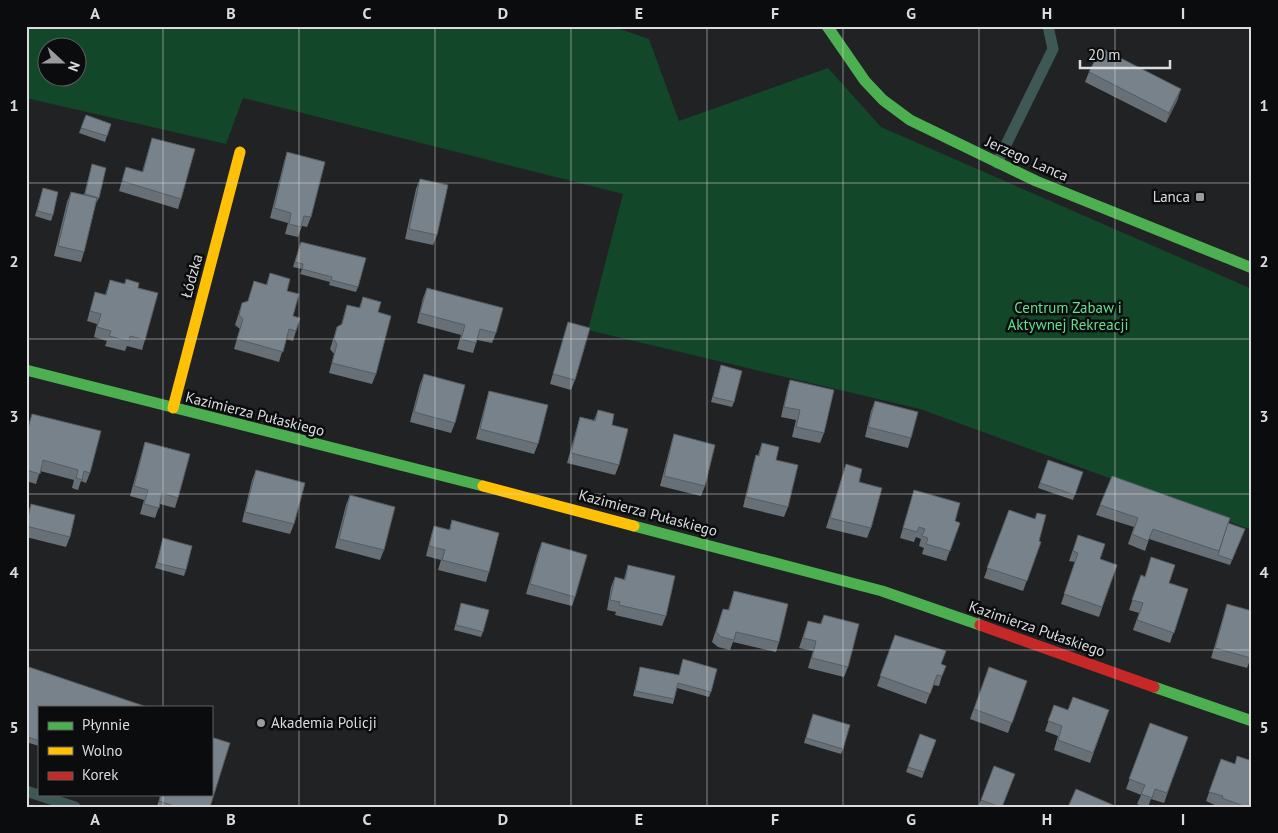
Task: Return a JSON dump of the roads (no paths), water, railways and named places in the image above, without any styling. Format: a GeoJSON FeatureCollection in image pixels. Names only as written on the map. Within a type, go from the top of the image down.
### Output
{"type":"FeatureCollection","features":[{"type":"Feature","properties":{"kind":"street","name":"Jerzego Lanca"},"geometry":{"type":"LineString","coordinates":[[827,26],[857,72],[894,110],[997,163],[1252,268]]}},
{"type":"Feature","properties":{"kind":"street","name":"Łódzka"},"geometry":{"type":"LineString","coordinates":[[173,408],[240,152]]}},
{"type":"Feature","properties":{"kind":"street","name":"Kazimierza Pułaskiego"},"geometry":{"type":"LineString","coordinates":[[26,370],[499,490],[882,591],[1252,721]]}},
{"type":"Feature","properties":{"kind":"lane"},"geometry":{"type":"LineString","coordinates":[[997,163],[1053,49],[1048,26]]}},
{"type":"Feature","properties":{"kind":"lane"},"geometry":{"type":"LineString","coordinates":[[26,791],[38,795]]}},
{"type":"Feature","properties":{"kind":"lane"},"geometry":{"type":"LineString","coordinates":[[41,796],[75,807]]}},
{"type":"Feature","properties":{"kind":"place","name":"Lanca"},"geometry":{"type":"Point","coordinates":[1200,197]}},
{"type":"Feature","properties":{"kind":"place","name":"Akademia Policji"},"geometry":{"type":"Point","coordinates":[261,723]}},
{"type":"Feature","properties":{"kind":"park label","name":"Centrum Zabaw i Aktywnej Rekreacji"},"geometry":{"type":"Point","coordinates":[1068,316]}}]}
